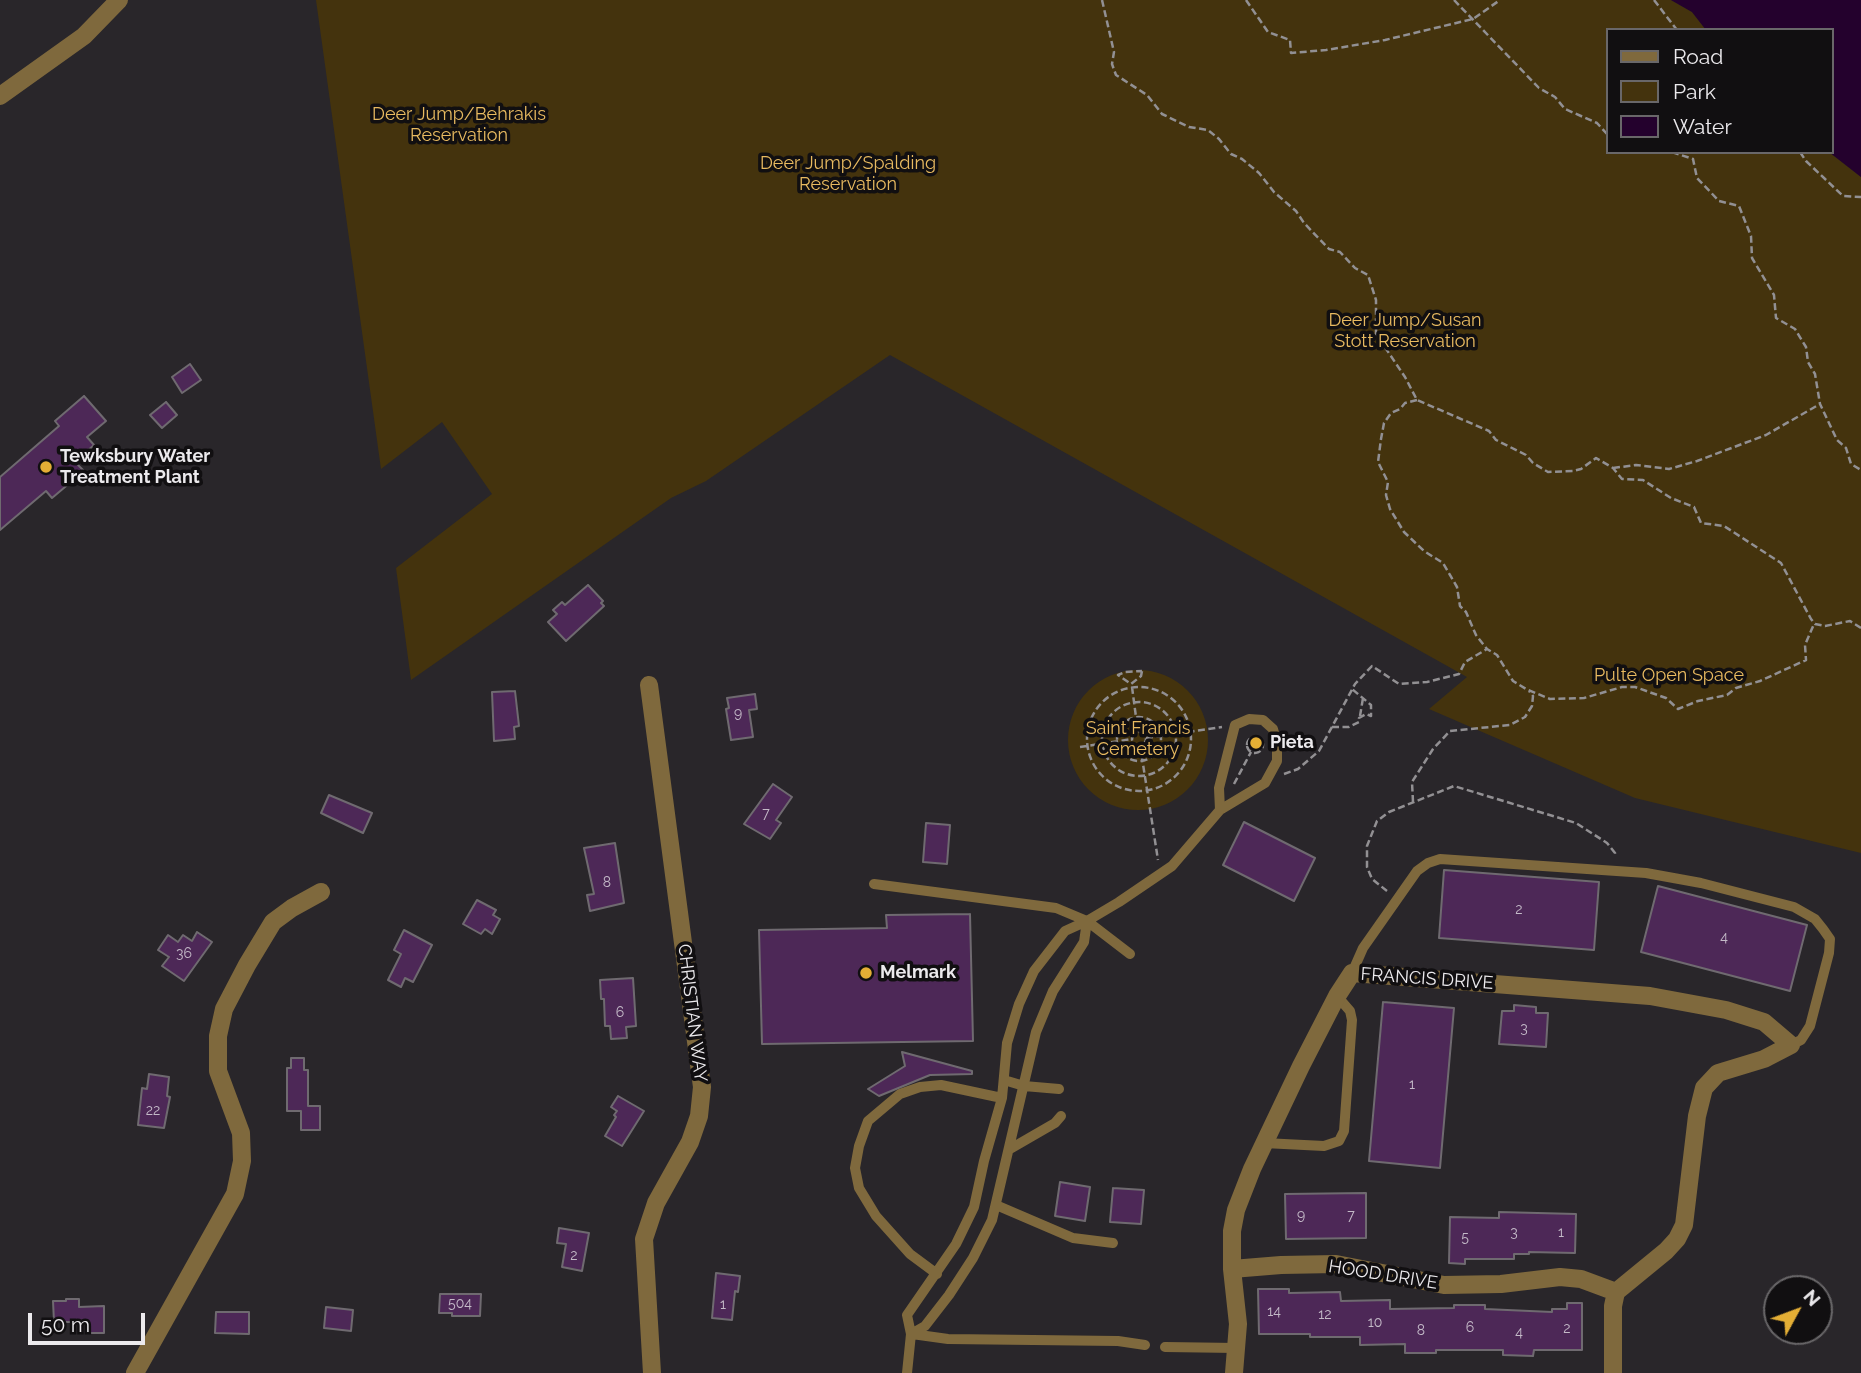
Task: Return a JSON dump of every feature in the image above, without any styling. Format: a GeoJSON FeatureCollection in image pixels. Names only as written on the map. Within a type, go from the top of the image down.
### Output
{"type":"FeatureCollection","features":[{"type":"Feature","properties":{"kind":"street"},"geometry":{"type":"LineString","coordinates":[[0,96],[84,36],[120,0]]}},
{"type":"Feature","properties":{"kind":"street","name":"CHRISTIAN WAY"},"geometry":{"type":"LineString","coordinates":[[649,685],[702,1087],[699,1116],[690,1142],[656,1203],[644,1238],[652,1373]]}},
{"type":"Feature","properties":{"kind":"street"},"geometry":{"type":"LineString","coordinates":[[135,1373],[235,1194],[242,1161],[241,1133],[218,1071],[218,1035],[223,1009],[273,922],[321,892]]}},
{"type":"Feature","properties":{"kind":"street","name":"FRANCIS DRIVE"},"geometry":{"type":"LineString","coordinates":[[1234,1373],[1238,1324],[1232,1269],[1232,1231],[1236,1210],[1264,1143],[1337,996],[1352,973],[1650,996],[1726,1010],[1764,1022],[1791,1045]]}},
{"type":"Feature","properties":{"kind":"street"},"geometry":{"type":"LineString","coordinates":[[1613,1373],[1613,1306],[1616,1292],[1666,1251],[1677,1239],[1684,1224],[1697,1116],[1704,1088],[1718,1073],[1764,1059],[1791,1045]]}},
{"type":"Feature","properties":{"kind":"street","name":"HOOD DRIVE"},"geometry":{"type":"LineString","coordinates":[[1232,1269],[1336,1264],[1444,1285],[1560,1277],[1581,1279],[1616,1292]]}},
{"type":"Feature","properties":{"kind":"lane"},"geometry":{"type":"LineString","coordinates":[[907,1373],[911,1334],[907,1315],[956,1244],[974,1207],[1002,1098],[1007,1043],[1019,1004],[1034,971],[1065,931],[1087,921],[1172,866],[1220,810],[1265,783],[1277,761],[1277,743],[1273,729],[1263,720],[1249,719],[1235,725],[1219,789],[1220,810]]}},
{"type":"Feature","properties":{"kind":"lane"},"geometry":{"type":"LineString","coordinates":[[1352,973],[1363,948],[1418,871],[1428,863],[1440,859],[1646,873],[1701,883],[1794,907],[1815,919],[1830,939],[1829,953],[1810,1026],[1801,1040],[1791,1045]]}},
{"type":"Feature","properties":{"kind":"lane"},"geometry":{"type":"LineString","coordinates":[[874,884],[1056,908],[1087,921],[1130,954]]}},
{"type":"Feature","properties":{"kind":"lane"},"geometry":{"type":"LineString","coordinates":[[911,1334],[925,1326],[950,1295],[992,1220],[1036,1032],[1053,991],[1084,942],[1087,921]]}},
{"type":"Feature","properties":{"kind":"lane"},"geometry":{"type":"LineString","coordinates":[[1264,1143],[1324,1146],[1339,1141],[1344,1131],[1352,1020],[1350,1010],[1337,996]]}},
{"type":"Feature","properties":{"kind":"lane"},"geometry":{"type":"LineString","coordinates":[[1004,1080],[1024,1086],[1059,1089]]}},
{"type":"Feature","properties":{"kind":"lane"},"geometry":{"type":"LineString","coordinates":[[937,1274],[910,1254],[876,1216],[859,1188],[855,1168],[868,1121],[900,1094],[920,1087],[941,1085],[1002,1098]]}},
{"type":"Feature","properties":{"kind":"lane"},"geometry":{"type":"LineString","coordinates":[[1010,1149],[1055,1123],[1061,1116]]}},
{"type":"Feature","properties":{"kind":"lane"},"geometry":{"type":"LineString","coordinates":[[996,1205],[1073,1238],[1113,1243]]}},
{"type":"Feature","properties":{"kind":"lane"},"geometry":{"type":"LineString","coordinates":[[911,1334],[948,1339],[1118,1341],[1145,1345]]}},
{"type":"Feature","properties":{"kind":"lane"},"geometry":{"type":"LineString","coordinates":[[1165,1347],[1237,1348]]}},
{"type":"Feature","properties":{"kind":"path"},"geometry":{"type":"LineString","coordinates":[[1102,0],[1114,52],[1112,64],[1116,75],[1147,95],[1162,114],[1189,127],[1208,130],[1231,154],[1259,173],[1329,249],[1340,252],[1355,268],[1370,278],[1376,300],[1376,334],[1417,400]]}},
{"type":"Feature","properties":{"kind":"path"},"geometry":{"type":"LineString","coordinates":[[1246,0],[1268,32],[1290,40],[1291,52],[1326,50],[1385,40],[1473,19],[1500,0]]}},
{"type":"Feature","properties":{"kind":"path"},"geometry":{"type":"LineString","coordinates":[[1454,0],[1539,88],[1555,97],[1565,109],[1597,123],[1605,132]]}},
{"type":"Feature","properties":{"kind":"path"},"geometry":{"type":"LineString","coordinates":[[1654,0],[1675,28]]}},
{"type":"Feature","properties":{"kind":"path"},"geometry":{"type":"LineString","coordinates":[[1676,154],[1693,159],[1697,178],[1719,201],[1740,206],[1751,236],[1752,258],[1774,295],[1776,318],[1795,329],[1806,346],[1808,362],[1815,373],[1820,404],[1837,440],[1846,448],[1851,464],[1861,470]]}},
{"type":"Feature","properties":{"kind":"path"},"geometry":{"type":"LineString","coordinates":[[1801,154],[1805,161],[1843,196],[1861,197]]}},
{"type":"Feature","properties":{"kind":"path"},"geometry":{"type":"LineString","coordinates":[[1815,624],[1805,645],[1806,660],[1760,681],[1736,688],[1727,695],[1698,701],[1678,709],[1666,698],[1635,687],[1622,687],[1584,698],[1550,699],[1529,691],[1513,681],[1497,655],[1487,649],[1470,626],[1466,612],[1460,606],[1457,587],[1443,564],[1404,532],[1390,509],[1386,495],[1388,482],[1378,462],[1384,423],[1391,413],[1407,402],[1417,400],[1489,431],[1496,440],[1548,472],[1573,471],[1596,458],[1614,468],[1622,479],[1643,480],[1671,498],[1694,507],[1702,523],[1724,527],[1781,563],[1815,624],[1825,626],[1850,621],[1861,628]]}},
{"type":"Feature","properties":{"kind":"path"},"geometry":{"type":"LineString","coordinates":[[1614,468],[1636,465],[1669,469],[1697,461],[1766,435],[1820,404]]}},
{"type":"Feature","properties":{"kind":"path"},"geometry":{"type":"LineString","coordinates":[[1265,783],[1308,762],[1318,751],[1355,684],[1372,666],[1399,684],[1427,682],[1459,674],[1465,662],[1487,649]]}},
{"type":"Feature","properties":{"kind":"path"},"geometry":{"type":"LineString","coordinates":[[1132,685],[1113,694],[1098,707],[1089,726],[1088,746],[1094,765],[1108,780],[1126,789],[1147,790],[1166,783],[1182,769],[1190,750],[1191,731],[1186,717],[1170,697],[1158,690],[1132,685],[1118,675],[1142,671],[1132,685]]}},
{"type":"Feature","properties":{"kind":"path"},"geometry":{"type":"LineString","coordinates":[[1132,685],[1138,732]]}},
{"type":"Feature","properties":{"kind":"path"},"geometry":{"type":"LineString","coordinates":[[1352,690],[1371,705],[1371,716],[1366,714],[1359,718]]}},
{"type":"Feature","properties":{"kind":"path"},"geometry":{"type":"LineString","coordinates":[[1413,802],[1412,782],[1433,749],[1450,732],[1510,724],[1524,717],[1532,706],[1533,696],[1529,691]]}},
{"type":"Feature","properties":{"kind":"path"},"geometry":{"type":"LineString","coordinates":[[1533,696],[1538,694]]}},
{"type":"Feature","properties":{"kind":"path"},"geometry":{"type":"LineString","coordinates":[[1331,726],[1336,729],[1359,722],[1363,698]]}},
{"type":"Feature","properties":{"kind":"path"},"geometry":{"type":"LineString","coordinates":[[1134,702],[1151,704],[1164,711],[1176,733],[1174,751],[1168,763],[1157,771],[1144,775],[1131,775],[1119,770],[1110,761],[1103,744],[1108,718],[1120,707],[1134,702]]}},
{"type":"Feature","properties":{"kind":"path"},"geometry":{"type":"LineString","coordinates":[[1136,717],[1153,722],[1161,736],[1161,743],[1155,754],[1142,760],[1128,757],[1120,749],[1118,741],[1121,726],[1136,717]]}},
{"type":"Feature","properties":{"kind":"path"},"geometry":{"type":"LineString","coordinates":[[1146,738],[1235,725]]}},
{"type":"Feature","properties":{"kind":"path"},"geometry":{"type":"LineString","coordinates":[[1138,732],[1143,733],[1146,738]]}},
{"type":"Feature","properties":{"kind":"path"},"geometry":{"type":"LineString","coordinates":[[1132,739],[1138,732]]}},
{"type":"Feature","properties":{"kind":"path"},"geometry":{"type":"LineString","coordinates":[[1253,737],[1261,739],[1264,746],[1262,751],[1256,754],[1251,752],[1247,745],[1248,740],[1253,737]]}},
{"type":"Feature","properties":{"kind":"path"},"geometry":{"type":"LineString","coordinates":[[1132,739],[1140,745],[1144,744],[1146,738]]}},
{"type":"Feature","properties":{"kind":"path"},"geometry":{"type":"LineString","coordinates":[[1080,747],[1132,739]]}},
{"type":"Feature","properties":{"kind":"path"},"geometry":{"type":"LineString","coordinates":[[1140,745],[1160,874]]}},
{"type":"Feature","properties":{"kind":"path"},"geometry":{"type":"LineString","coordinates":[[1220,810],[1251,752]]}},
{"type":"Feature","properties":{"kind":"path"},"geometry":{"type":"LineString","coordinates":[[1397,900],[1371,879],[1367,867],[1367,846],[1377,821],[1389,812],[1454,786],[1576,823],[1607,843],[1615,853],[1617,871]]}},
{"type":"Feature","properties":{"kind":"green space"},"geometry":{"type":"Polygon","coordinates":[[[316,0],[1671,0],[1692,12],[1704,28],[1605,28],[1605,154],[1832,154],[1861,177],[1861,853],[1635,798],[1429,709],[1467,677],[890,355],[706,481],[671,498],[411,680],[396,568],[492,494],[442,422],[381,469],[316,0]]]}},
{"type":"Feature","properties":{"kind":"green space","name":"Saint Francis Cemetery"},"geometry":{"type":"Polygon","coordinates":[[[1138,670],[1165,676],[1187,691],[1202,713],[1208,740],[1202,767],[1187,789],[1165,804],[1138,810],[1111,804],[1089,789],[1074,767],[1068,740],[1074,713],[1089,691],[1111,676],[1138,670]]]}},
{"type":"Feature","properties":{"kind":"water"},"geometry":{"type":"Polygon","coordinates":[[[1671,0],[1861,0],[1861,177],[1832,154],[1833,28],[1704,28],[1692,12],[1671,0]]]}},
{"type":"Feature","properties":{"kind":"building"},"geometry":{"type":"Polygon","coordinates":[[[190,364],[201,380],[182,393],[172,377],[190,364]]]}},
{"type":"Feature","properties":{"kind":"building","name":"Tewksbury Water Treatment Plant"},"geometry":{"type":"Polygon","coordinates":[[[84,396],[106,421],[87,437],[94,445],[75,462],[84,471],[52,498],[46,491],[0,530],[0,477],[59,426],[55,421],[84,396]]]}},
{"type":"Feature","properties":{"kind":"building"},"geometry":{"type":"Polygon","coordinates":[[[166,402],[177,415],[162,428],[150,415],[166,402]]]}},
{"type":"Feature","properties":{"kind":"building"},"geometry":{"type":"Polygon","coordinates":[[[588,585],[603,601],[601,603],[604,606],[566,641],[548,622],[557,614],[553,610],[562,602],[565,605],[588,585]]]}},
{"type":"Feature","properties":{"kind":"building"},"geometry":{"type":"Polygon","coordinates":[[[515,691],[519,726],[514,727],[515,739],[494,741],[492,692],[515,691]]]}},
{"type":"Feature","properties":{"kind":"building"},"geometry":{"type":"Polygon","coordinates":[[[755,694],[757,709],[749,710],[753,737],[731,740],[727,698],[755,694]]]}},
{"type":"Feature","properties":{"kind":"building"},"geometry":{"type":"Polygon","coordinates":[[[773,784],[792,797],[776,820],[781,823],[770,839],[744,824],[773,784]]]}},
{"type":"Feature","properties":{"kind":"building"},"geometry":{"type":"Polygon","coordinates":[[[329,795],[372,813],[363,833],[321,813],[329,795]]]}},
{"type":"Feature","properties":{"kind":"building"},"geometry":{"type":"Polygon","coordinates":[[[1244,822],[1315,858],[1294,901],[1223,865],[1244,822]]]}},
{"type":"Feature","properties":{"kind":"building"},"geometry":{"type":"Polygon","coordinates":[[[926,823],[950,825],[947,864],[923,862],[926,823]]]}},
{"type":"Feature","properties":{"kind":"building"},"geometry":{"type":"Polygon","coordinates":[[[615,843],[624,903],[590,911],[587,895],[594,894],[584,848],[615,843]]]}},
{"type":"Feature","properties":{"kind":"building"},"geometry":{"type":"Polygon","coordinates":[[[1444,870],[1599,882],[1594,950],[1439,938],[1444,870]]]}},
{"type":"Feature","properties":{"kind":"building"},"geometry":{"type":"Polygon","coordinates":[[[1658,886],[1807,925],[1790,991],[1641,952],[1658,886]]]}},
{"type":"Feature","properties":{"kind":"building"},"geometry":{"type":"Polygon","coordinates":[[[477,900],[496,910],[493,915],[500,919],[492,934],[485,929],[481,934],[463,924],[477,900]]]}},
{"type":"Feature","properties":{"kind":"building","name":"Melmark"},"geometry":{"type":"Polygon","coordinates":[[[970,914],[973,1041],[762,1044],[759,930],[887,928],[886,915],[970,914]]]}},
{"type":"Feature","properties":{"kind":"building"},"geometry":{"type":"Polygon","coordinates":[[[404,930],[432,945],[413,982],[405,978],[401,987],[388,980],[401,954],[394,950],[404,930]]]}},
{"type":"Feature","properties":{"kind":"building"},"geometry":{"type":"Polygon","coordinates":[[[197,932],[212,942],[184,981],[162,966],[169,957],[158,950],[168,935],[178,942],[183,935],[192,941],[197,932]]]}},
{"type":"Feature","properties":{"kind":"building"},"geometry":{"type":"Polygon","coordinates":[[[633,978],[636,1026],[626,1027],[627,1038],[611,1039],[610,1026],[605,1026],[600,980],[633,978]]]}},
{"type":"Feature","properties":{"kind":"building"},"geometry":{"type":"Polygon","coordinates":[[[1383,1002],[1454,1008],[1440,1168],[1369,1161],[1383,1002]]]}},
{"type":"Feature","properties":{"kind":"building"},"geometry":{"type":"Polygon","coordinates":[[[1514,1005],[1536,1007],[1536,1013],[1548,1013],[1546,1047],[1499,1044],[1502,1011],[1514,1011],[1514,1005]]]}},
{"type":"Feature","properties":{"kind":"building"},"geometry":{"type":"Polygon","coordinates":[[[902,1052],[972,1071],[972,1074],[930,1075],[879,1096],[868,1089],[905,1066],[902,1052]]]}},
{"type":"Feature","properties":{"kind":"building"},"geometry":{"type":"Polygon","coordinates":[[[291,1058],[304,1058],[304,1070],[308,1070],[308,1106],[320,1106],[320,1130],[301,1130],[301,1111],[287,1111],[287,1068],[291,1068],[291,1058]]]}},
{"type":"Feature","properties":{"kind":"building"},"geometry":{"type":"Polygon","coordinates":[[[149,1074],[169,1077],[167,1096],[170,1097],[164,1128],[138,1125],[142,1088],[147,1089],[149,1074]]]}},
{"type":"Feature","properties":{"kind":"building"},"geometry":{"type":"Polygon","coordinates":[[[618,1096],[644,1111],[622,1146],[605,1136],[616,1117],[614,1115],[617,1111],[611,1107],[618,1096]]]}},
{"type":"Feature","properties":{"kind":"building"},"geometry":{"type":"Polygon","coordinates":[[[1060,1182],[1090,1187],[1085,1221],[1055,1216],[1060,1182]]]}},
{"type":"Feature","properties":{"kind":"building"},"geometry":{"type":"Polygon","coordinates":[[[1113,1188],[1144,1190],[1141,1224],[1110,1222],[1113,1188]]]}},
{"type":"Feature","properties":{"kind":"building"},"geometry":{"type":"Polygon","coordinates":[[[1366,1193],[1366,1238],[1286,1239],[1285,1194],[1366,1193]]]}},
{"type":"Feature","properties":{"kind":"building"},"geometry":{"type":"Polygon","coordinates":[[[1499,1212],[1576,1214],[1575,1253],[1529,1252],[1514,1254],[1514,1259],[1465,1259],[1465,1264],[1449,1263],[1450,1217],[1499,1218],[1499,1212]]]}},
{"type":"Feature","properties":{"kind":"building"},"geometry":{"type":"Polygon","coordinates":[[[559,1228],[589,1233],[582,1271],[562,1267],[566,1244],[557,1243],[559,1228]]]}},
{"type":"Feature","properties":{"kind":"building"},"geometry":{"type":"Polygon","coordinates":[[[716,1273],[740,1276],[738,1292],[735,1291],[732,1320],[712,1318],[716,1273]]]}},
{"type":"Feature","properties":{"kind":"building"},"geometry":{"type":"Polygon","coordinates":[[[1258,1289],[1289,1289],[1289,1293],[1340,1292],[1341,1301],[1390,1300],[1390,1309],[1485,1305],[1485,1309],[1552,1312],[1552,1309],[1567,1309],[1567,1303],[1582,1303],[1582,1350],[1534,1350],[1533,1356],[1503,1355],[1503,1350],[1405,1353],[1405,1344],[1360,1345],[1360,1337],[1259,1334],[1258,1289]]]}},
{"type":"Feature","properties":{"kind":"building"},"geometry":{"type":"Polygon","coordinates":[[[440,1294],[481,1294],[480,1316],[439,1313],[440,1294]]]}},
{"type":"Feature","properties":{"kind":"building"},"geometry":{"type":"Polygon","coordinates":[[[79,1299],[79,1307],[104,1306],[104,1333],[89,1333],[89,1322],[54,1322],[53,1301],[79,1299]]]}},
{"type":"Feature","properties":{"kind":"building"},"geometry":{"type":"Polygon","coordinates":[[[326,1307],[353,1310],[351,1331],[324,1328],[326,1307]]]}},
{"type":"Feature","properties":{"kind":"building"},"geometry":{"type":"Polygon","coordinates":[[[216,1312],[249,1312],[249,1334],[215,1333],[216,1312]]]}},
{"type":"Feature","properties":{"kind":"place","name":"Tewksbury Water Treatment Plant"},"geometry":{"type":"Point","coordinates":[46,467]}},
{"type":"Feature","properties":{"kind":"place","name":"Pieta"},"geometry":{"type":"Point","coordinates":[1256,743]}},
{"type":"Feature","properties":{"kind":"place","name":"Melmark"},"geometry":{"type":"Point","coordinates":[866,973]}},
{"type":"Feature","properties":{"kind":"park label","name":"Deer Jump/Behrakis Reservation"},"geometry":{"type":"Point","coordinates":[459,125]}},
{"type":"Feature","properties":{"kind":"park label","name":"Deer Jump/Spalding Reservation"},"geometry":{"type":"Point","coordinates":[848,174]}},
{"type":"Feature","properties":{"kind":"park label","name":"Deer Jump/Susan Stott Reservation"},"geometry":{"type":"Point","coordinates":[1405,331]}},
{"type":"Feature","properties":{"kind":"park label","name":"Pulte Open Space"},"geometry":{"type":"Point","coordinates":[1669,676]}}]}
